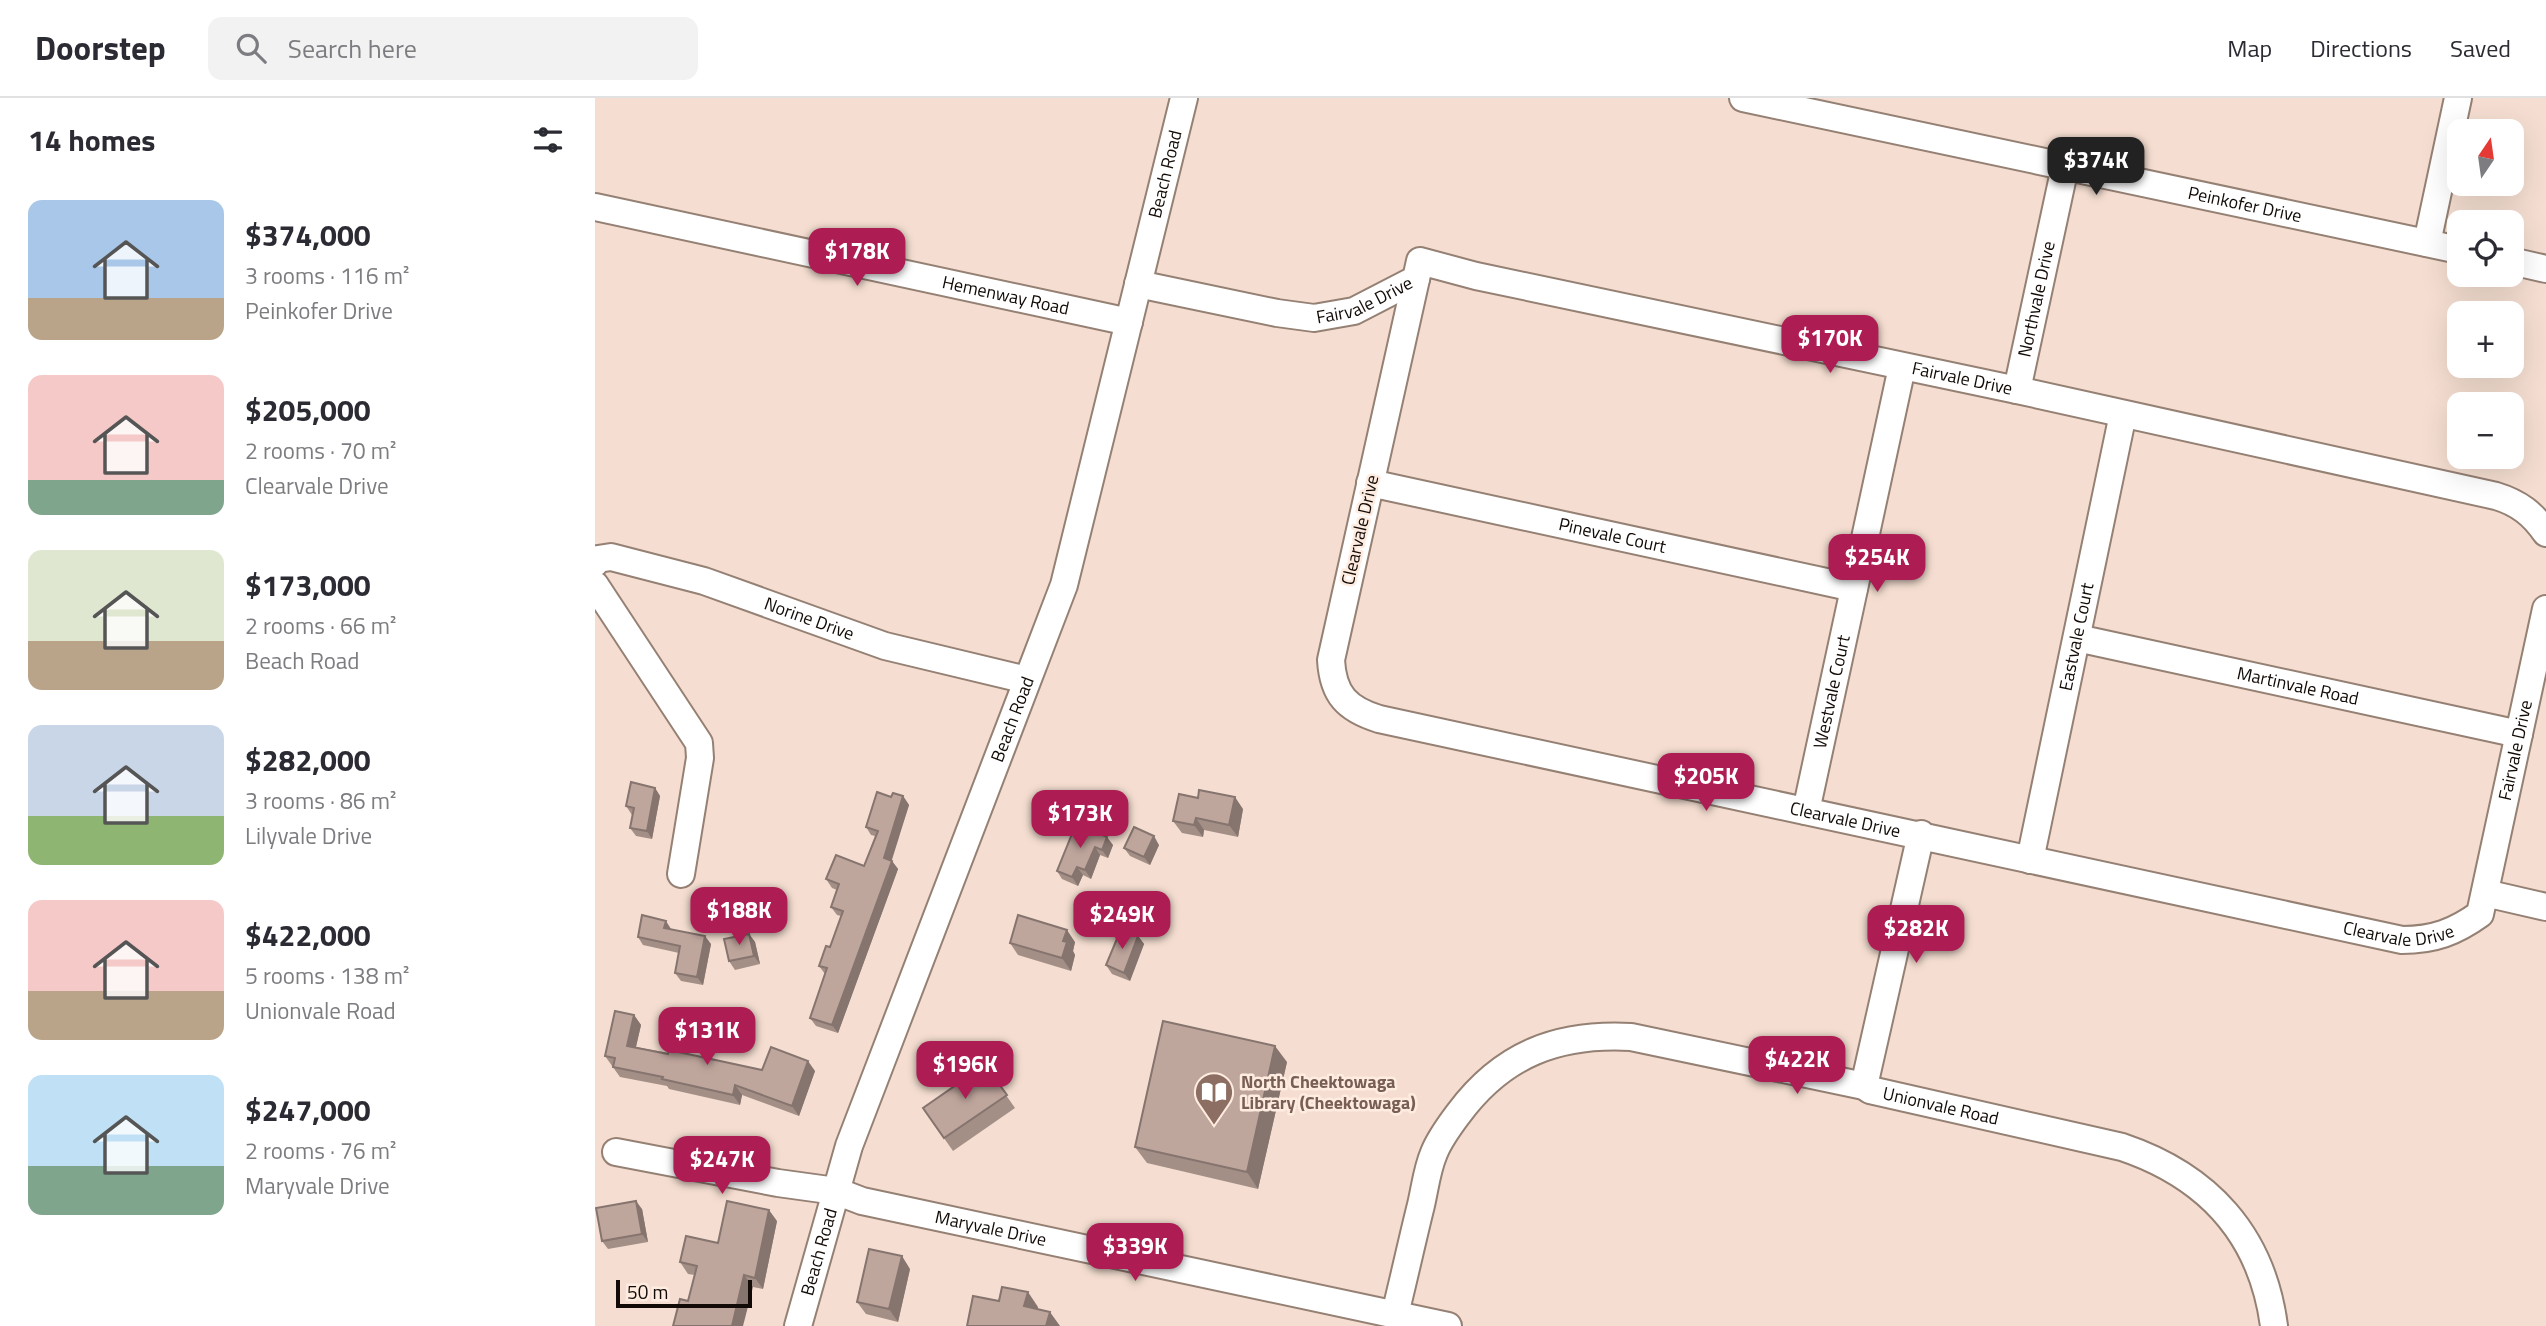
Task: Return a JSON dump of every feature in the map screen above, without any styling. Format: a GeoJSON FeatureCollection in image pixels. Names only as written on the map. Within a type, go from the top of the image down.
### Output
{"type":"FeatureCollection","features":[{"type":"Feature","properties":{"kind":"street","name":"Beach Road"},"geometry":{"type":"LineString","coordinates":[[798,1326],[849,1146],[1064,585],[1184,98]]}},
{"type":"Feature","properties":{"kind":"street","name":"Peinkofer Drive"},"geometry":{"type":"LineString","coordinates":[[1743,98],[2447,247]]}},
{"type":"Feature","properties":{"kind":"street"},"geometry":{"type":"LineString","coordinates":[[2427,243],[2458,98]]}},
{"type":"Feature","properties":{"kind":"street","name":"Northvale Drive"},"geometry":{"type":"LineString","coordinates":[[2017,390],[2065,167]]}},
{"type":"Feature","properties":{"kind":"street","name":"Hemenway Road"},"geometry":{"type":"LineString","coordinates":[[595,207],[1129,322]]}},
{"type":"Feature","properties":{"kind":"street","name":"Fairvale Drive"},"geometry":{"type":"LineString","coordinates":[[1138,284],[1277,313],[1314,318],[1354,311],[1416,279],[1420,261],[1476,276],[2017,390],[2508,500],[2538,520],[2546,533]]}},
{"type":"Feature","properties":{"kind":"street"},"geometry":{"type":"LineString","coordinates":[[2524,264],[2546,269]]}},
{"type":"Feature","properties":{"kind":"street","name":"Clearvale Drive"},"geometry":{"type":"LineString","coordinates":[[1416,279],[1331,660],[1335,684],[1353,709],[1379,719],[2402,940],[2423,940],[2461,928],[2480,914],[2484,893]]}},
{"type":"Feature","properties":{"kind":"street","name":"Westvale Court"},"geometry":{"type":"LineString","coordinates":[[1806,811],[1902,367]]}},
{"type":"Feature","properties":{"kind":"street","name":"Eastvale Court"},"geometry":{"type":"LineString","coordinates":[[2030,860],[2123,414]]}},
{"type":"Feature","properties":{"kind":"street","name":"Pinevale Court"},"geometry":{"type":"LineString","coordinates":[[1370,483],[1854,588]]}},
{"type":"Feature","properties":{"kind":"street","name":"Norine Drive"},"geometry":{"type":"LineString","coordinates":[[595,564],[598,559],[611,557],[683,575],[761,600],[862,638],[1027,680]]}},
{"type":"Feature","properties":{"kind":"street"},"geometry":{"type":"LineString","coordinates":[[595,585],[699,743],[700,758],[681,874]]}},
{"type":"Feature","properties":{"kind":"street","name":"Fairvale Drive"},"geometry":{"type":"LineString","coordinates":[[2484,893],[2546,608]]}},
{"type":"Feature","properties":{"kind":"street","name":"Martinvale Road"},"geometry":{"type":"LineString","coordinates":[[2077,638],[2519,734]]}},
{"type":"Feature","properties":{"kind":"street"},"geometry":{"type":"LineString","coordinates":[[1864,1086],[1921,834]]}},
{"type":"Feature","properties":{"kind":"street"},"geometry":{"type":"LineString","coordinates":[[2484,893],[2546,907]]}},
{"type":"Feature","properties":{"kind":"street","name":"Unionvale Road"},"geometry":{"type":"LineString","coordinates":[[1395,1314],[1432,1156],[1476,1090],[1522,1055],[1555,1043],[1577,1039],[1631,1037],[1864,1086],[1870,1090],[2122,1147],[2149,1156],[2198,1185],[2237,1227],[2263,1278],[2274,1326]]}},
{"type":"Feature","properties":{"kind":"street","name":"Maryvale Drive"},"geometry":{"type":"LineString","coordinates":[[616,1152],[778,1183],[835,1191],[862,1201],[1448,1326]]}},
{"type":"Feature","properties":{"kind":"building"},"geometry":{"type":"Polygon","coordinates":[[[631,782],[655,788],[647,831],[630,828],[634,808],[626,806],[631,782]]]}},
{"type":"Feature","properties":{"kind":"building"},"geometry":{"type":"Polygon","coordinates":[[[1199,790],[1235,797],[1229,825],[1196,818],[1194,825],[1173,821],[1179,794],[1198,798],[1199,790]]]}},
{"type":"Feature","properties":{"kind":"building"},"geometry":{"type":"Polygon","coordinates":[[[877,792],[891,797],[893,793],[903,796],[884,858],[892,861],[832,1025],[810,1018],[827,968],[819,966],[826,946],[830,947],[843,911],[831,907],[839,884],[826,879],[836,855],[864,866],[878,831],[866,827],[877,792]]]}},
{"type":"Feature","properties":{"kind":"building"},"geometry":{"type":"Polygon","coordinates":[[[1076,824],[1107,837],[1102,850],[1095,847],[1085,870],[1077,867],[1072,877],[1057,871],[1076,824]]]}},
{"type":"Feature","properties":{"kind":"building"},"geometry":{"type":"Polygon","coordinates":[[[1134,827],[1154,836],[1144,857],[1124,848],[1134,827]]]}},
{"type":"Feature","properties":{"kind":"building"},"geometry":{"type":"Polygon","coordinates":[[[642,915],[666,921],[664,928],[705,936],[697,977],[675,973],[680,946],[638,937],[642,915]]]}},
{"type":"Feature","properties":{"kind":"building"},"geometry":{"type":"Polygon","coordinates":[[[1018,915],[1067,930],[1063,941],[1067,942],[1062,958],[1010,943],[1018,915]]]}},
{"type":"Feature","properties":{"kind":"building"},"geometry":{"type":"Polygon","coordinates":[[[1121,929],[1138,936],[1124,973],[1106,965],[1121,929]]]}},
{"type":"Feature","properties":{"kind":"building"},"geometry":{"type":"Polygon","coordinates":[[[749,934],[754,956],[729,961],[724,939],[749,934]]]}},
{"type":"Feature","properties":{"kind":"building"},"geometry":{"type":"Polygon","coordinates":[[[615,1011],[634,1015],[627,1046],[668,1054],[669,1050],[762,1070],[771,1047],[808,1061],[792,1106],[735,1085],[733,1095],[613,1067],[615,1058],[605,1056],[615,1011]]]}},
{"type":"Feature","properties":{"kind":"building"},"geometry":{"type":"Polygon","coordinates":[[[1163,1021],[1275,1046],[1247,1172],[1135,1147],[1163,1021]]]}},
{"type":"Feature","properties":{"kind":"building"},"geometry":{"type":"Polygon","coordinates":[[[985,1065],[1007,1095],[944,1138],[923,1108],[985,1065]]]}},
{"type":"Feature","properties":{"kind":"building"},"geometry":{"type":"Polygon","coordinates":[[[636,1201],[642,1234],[602,1241],[596,1208],[636,1201]]]}},
{"type":"Feature","properties":{"kind":"building"},"geometry":{"type":"Polygon","coordinates":[[[727,1201],[769,1210],[755,1278],[744,1275],[732,1326],[673,1326],[680,1299],[688,1301],[697,1266],[680,1262],[686,1236],[718,1243],[727,1201]]]}},
{"type":"Feature","properties":{"kind":"building"},"geometry":{"type":"Polygon","coordinates":[[[869,1249],[902,1256],[889,1309],[857,1302],[869,1249]]]}},
{"type":"Feature","properties":{"kind":"building"},"geometry":{"type":"Polygon","coordinates":[[[1002,1287],[1028,1292],[1024,1306],[1050,1312],[1046,1326],[967,1326],[973,1296],[999,1301],[1002,1287]]]}},
{"type":"Feature","properties":{"kind":"place","name":"North Cheektowaga Library (Cheektowaga)"},"geometry":{"type":"Point","coordinates":[1214,1126]}}]}
